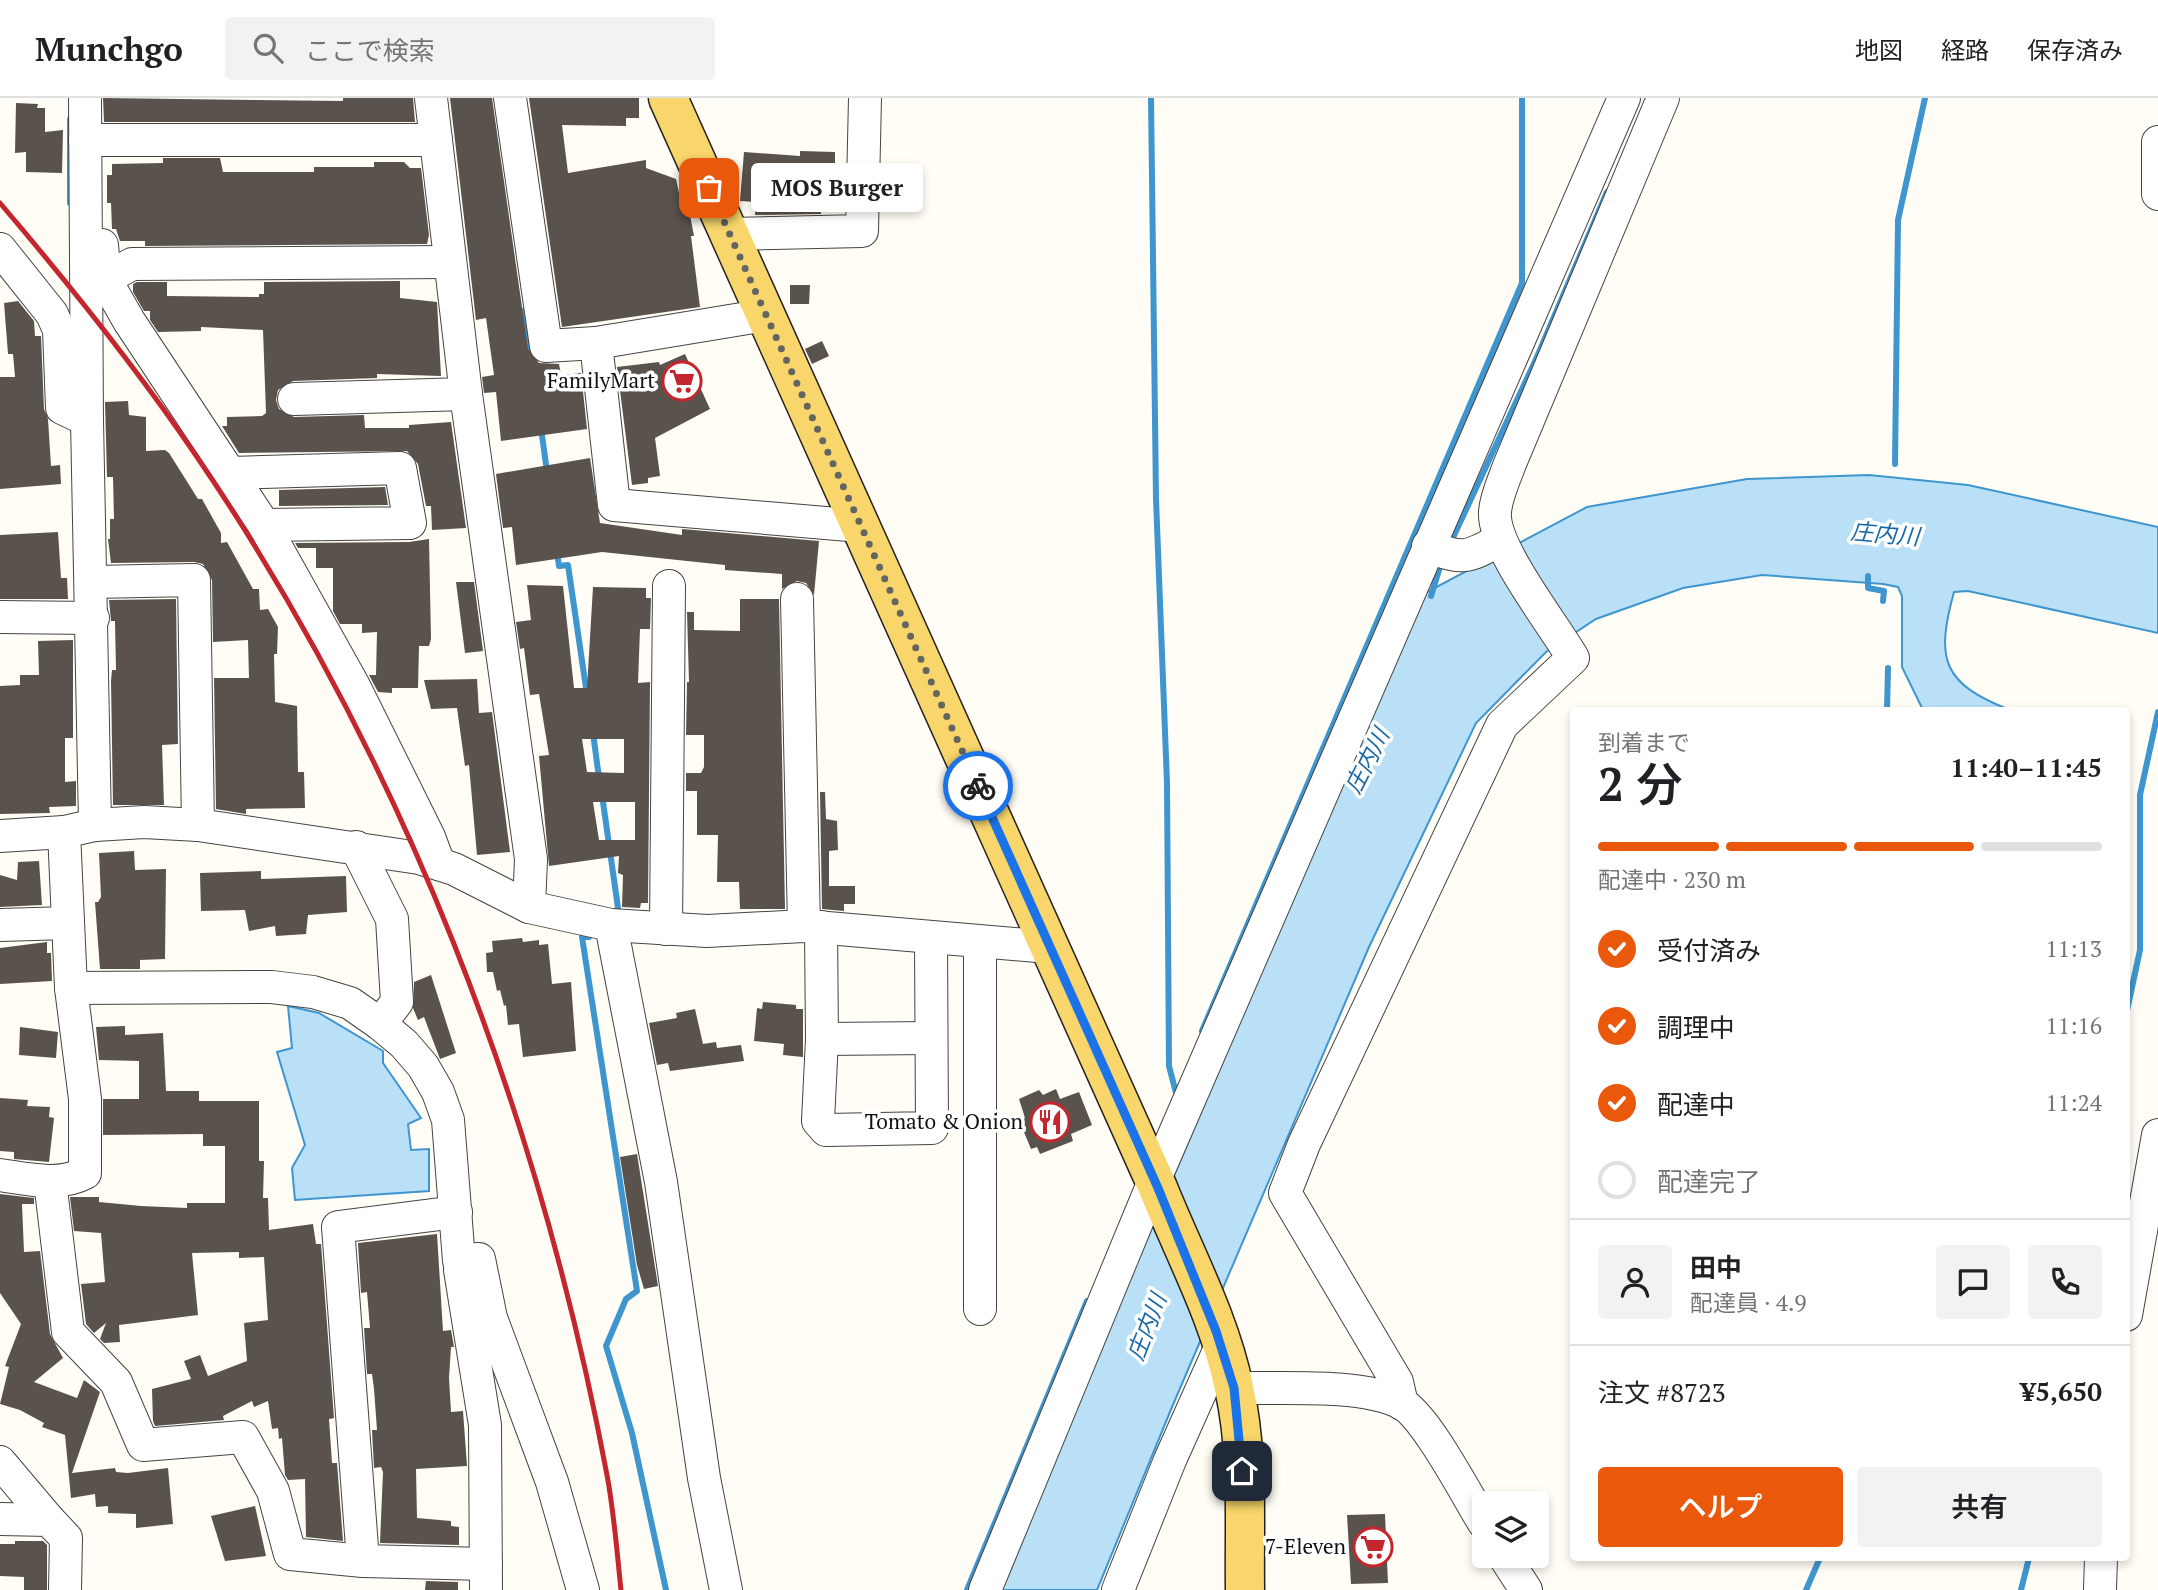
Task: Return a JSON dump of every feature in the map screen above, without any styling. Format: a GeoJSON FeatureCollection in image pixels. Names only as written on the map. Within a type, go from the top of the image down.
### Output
{"type":"FeatureCollection","features":[{"type":"Feature","properties":{"kind":"main road"},"geometry":{"type":"LineString","coordinates":[[668,98],[1156,1185],[1219,1338],[1234,1388],[1241,1447],[1245,1590]]}},
{"type":"Feature","properties":{"kind":"street"},"geometry":{"type":"LineString","coordinates":[[85,98],[87,420],[95,825]]}},
{"type":"Feature","properties":{"kind":"street"},"geometry":{"type":"LineString","coordinates":[[431,98],[466,394],[531,859],[529,907]]}},
{"type":"Feature","properties":{"kind":"street"},"geometry":{"type":"LineString","coordinates":[[510,98],[545,346],[596,343],[766,315]]}},
{"type":"Feature","properties":{"kind":"street"},"geometry":{"type":"LineString","coordinates":[[729,234],[862,231],[864,98]]}},
{"type":"Feature","properties":{"kind":"street"},"geometry":{"type":"LineString","coordinates":[[985,1590],[1156,1185],[1439,550],[1625,98]]}},
{"type":"Feature","properties":{"kind":"street"},"geometry":{"type":"LineString","coordinates":[[1402,1404],[1397,1382],[1285,1193],[1304,1144],[1502,725],[1573,658],[1502,544],[1495,511],[1509,466],[1663,98]]}},
{"type":"Feature","properties":{"kind":"street"},"geometry":{"type":"LineString","coordinates":[[85,140],[436,141]]}},
{"type":"Feature","properties":{"kind":"street"},"geometry":{"type":"LineString","coordinates":[[2158,142],[2158,194]]}},
{"type":"Feature","properties":{"kind":"street"},"geometry":{"type":"LineString","coordinates":[[85,172],[99,205],[105,279],[129,321],[264,525],[354,687],[429,837],[439,864]]}},
{"type":"Feature","properties":{"kind":"street"},"geometry":{"type":"LineString","coordinates":[[0,249],[52,314],[59,330],[62,408],[87,420]]}},
{"type":"Feature","properties":{"kind":"street"},"geometry":{"type":"LineString","coordinates":[[105,279],[132,264],[450,262]]}},
{"type":"Feature","properties":{"kind":"street"},"geometry":{"type":"LineString","coordinates":[[596,343],[614,505],[861,526]]}},
{"type":"Feature","properties":{"kind":"street"},"geometry":{"type":"LineString","coordinates":[[294,399],[466,394]]}},
{"type":"Feature","properties":{"kind":"street"},"geometry":{"type":"LineString","coordinates":[[230,473],[400,468],[410,523],[264,525]]}},
{"type":"Feature","properties":{"kind":"street"},"geometry":{"type":"LineString","coordinates":[[1439,550],[1469,557],[1502,544]]}},
{"type":"Feature","properties":{"kind":"street"},"geometry":{"type":"LineString","coordinates":[[92,582],[194,580],[198,825]]}},
{"type":"Feature","properties":{"kind":"street"},"geometry":{"type":"LineString","coordinates":[[666,929],[669,586]]}},
{"type":"Feature","properties":{"kind":"street"},"geometry":{"type":"LineString","coordinates":[[797,599],[812,927],[822,1039],[818,1121],[825,1130],[932,1128],[931,938]]}},
{"type":"Feature","properties":{"kind":"street"},"geometry":{"type":"LineString","coordinates":[[0,617],[93,618]]}},
{"type":"Feature","properties":{"kind":"street"},"geometry":{"type":"LineString","coordinates":[[0,836],[64,832],[95,825],[144,822],[198,825],[356,847],[439,864],[529,907],[611,925],[719,930],[812,927],[1049,947]]}},
{"type":"Feature","properties":{"kind":"street"},"geometry":{"type":"LineString","coordinates":[[0,1175],[50,1181],[73,1180],[85,1173],[85,1099],[71,988],[64,832]]}},
{"type":"Feature","properties":{"kind":"street"},"geometry":{"type":"LineString","coordinates":[[356,847],[392,919],[397,1002],[380,1024]]}},
{"type":"Feature","properties":{"kind":"street"},"geometry":{"type":"LineString","coordinates":[[0,925],[68,923]]}},
{"type":"Feature","properties":{"kind":"street"},"geometry":{"type":"LineString","coordinates":[[611,925],[661,1182],[704,1478],[726,1590]]}},
{"type":"Feature","properties":{"kind":"street"},"geometry":{"type":"LineString","coordinates":[[980,942],[980,1308]]}},
{"type":"Feature","properties":{"kind":"street"},"geometry":{"type":"LineString","coordinates":[[50,1181],[68,1332],[116,1382],[143,1445],[243,1437],[273,1491],[290,1554],[486,1577],[485,1425],[459,1261],[448,1120],[438,1092],[423,1066],[404,1044],[350,1003],[313,992],[272,987],[71,988]]}},
{"type":"Feature","properties":{"kind":"street"},"geometry":{"type":"LineString","coordinates":[[822,1039],[931,1038]]}},
{"type":"Feature","properties":{"kind":"street"},"geometry":{"type":"LineString","coordinates":[[2130,1292],[2158,1135]]}},
{"type":"Feature","properties":{"kind":"street"},"geometry":{"type":"LineString","coordinates":[[363,1561],[338,1227],[456,1212]]}},
{"type":"Feature","properties":{"kind":"street"},"geometry":{"type":"LineString","coordinates":[[459,1261],[479,1259],[491,1318],[552,1482],[583,1590]]}},
{"type":"Feature","properties":{"kind":"street"},"geometry":{"type":"LineString","coordinates":[[1118,1590],[1219,1338]]}},
{"type":"Feature","properties":{"kind":"street"},"geometry":{"type":"LineString","coordinates":[[1234,1388],[1363,1392],[1402,1404],[1421,1422],[1472,1503]]}},
{"type":"Feature","properties":{"kind":"street"},"geometry":{"type":"LineString","coordinates":[[0,1462],[66,1538],[65,1590]]}},
{"type":"Feature","properties":{"kind":"street"},"geometry":{"type":"LineString","coordinates":[[0,1519],[49,1520]]}},
{"type":"Feature","properties":{"kind":"street"},"geometry":{"type":"LineString","coordinates":[[2100,1590],[2101,1561]]}},
{"type":"Feature","properties":{"kind":"street"},"geometry":{"type":"LineString","coordinates":[[1512,1568],[1526,1590]]}},
{"type":"Feature","properties":{"kind":"water","name":"庄内川"},"geometry":{"type":"Polygon","coordinates":[[[1869,475],[1968,485],[2158,527],[2158,633],[1968,591],[1954,592],[1945,635],[1950,667],[1970,690],[2003,707],[1922,707],[1902,667],[1902,596],[1898,587],[1762,575],[1683,588],[1596,619],[1546,652],[1476,723],[1369,947],[1172,1407],[1097,1590],[998,1590],[1189,1140],[1412,600],[1587,507],[1747,479],[1869,475]]]}},
{"type":"Feature","properties":{"kind":"water"},"geometry":{"type":"Polygon","coordinates":[[[288,1006],[319,1013],[383,1051],[383,1063],[421,1118],[408,1124],[411,1150],[429,1149],[429,1191],[295,1200],[292,1168],[305,1145],[277,1052],[292,1048],[288,1006]]]}},
{"type":"Feature","properties":{"kind":"building"},"geometry":{"type":"Polygon","coordinates":[[[103,98],[343,101],[343,98],[413,98],[415,122],[104,122],[103,98]]]}},
{"type":"Feature","properties":{"kind":"building"},"geometry":{"type":"Polygon","coordinates":[[[450,98],[492,98],[528,349],[539,363],[559,364],[561,375],[581,373],[587,429],[501,441],[496,392],[484,393],[482,377],[494,375],[486,318],[476,320],[450,98]]]}},
{"type":"Feature","properties":{"kind":"building"},"geometry":{"type":"Polygon","coordinates":[[[529,98],[639,98],[639,118],[626,118],[626,126],[562,125],[568,173],[646,160],[646,168],[676,179],[686,216],[690,215],[694,236],[691,236],[700,307],[562,327],[529,98]]]}},
{"type":"Feature","properties":{"kind":"building"},"geometry":{"type":"Polygon","coordinates":[[[16,103],[38,104],[37,108],[45,108],[45,132],[63,130],[62,173],[26,172],[26,152],[15,153],[16,103]]]}},
{"type":"Feature","properties":{"kind":"building"},"geometry":{"type":"Polygon","coordinates":[[[800,151],[835,152],[835,179],[822,179],[821,214],[755,215],[756,202],[740,201],[744,152],[800,156],[800,151]]]}},
{"type":"Feature","properties":{"kind":"building"},"geometry":{"type":"Polygon","coordinates":[[[163,158],[220,158],[223,172],[314,172],[314,167],[374,167],[374,162],[404,162],[410,168],[421,168],[429,235],[427,244],[145,246],[145,241],[120,241],[116,229],[112,229],[111,203],[107,203],[107,175],[112,175],[112,164],[163,163],[163,158]]]}},
{"type":"Feature","properties":{"kind":"building"},"geometry":{"type":"Polygon","coordinates":[[[400,281],[400,298],[437,302],[441,376],[377,374],[377,378],[293,381],[278,390],[276,400],[279,409],[294,417],[364,415],[365,428],[409,428],[409,425],[451,422],[466,528],[432,530],[431,506],[426,506],[418,464],[407,451],[239,453],[222,426],[227,426],[227,417],[262,416],[266,413],[263,330],[201,327],[201,331],[158,332],[150,320],[150,311],[144,311],[133,292],[133,284],[137,282],[167,282],[167,296],[259,297],[259,294],[264,294],[264,282],[400,281]]]}},
{"type":"Feature","properties":{"kind":"building"},"geometry":{"type":"Polygon","coordinates":[[[790,285],[810,285],[809,304],[790,304],[790,285]]]}},
{"type":"Feature","properties":{"kind":"building"},"geometry":{"type":"Polygon","coordinates":[[[18,301],[34,321],[35,336],[41,336],[44,409],[48,419],[51,466],[60,465],[61,484],[0,489],[0,377],[15,377],[13,354],[8,354],[4,303],[18,301]]]}},
{"type":"Feature","properties":{"kind":"building"},"geometry":{"type":"Polygon","coordinates":[[[822,341],[829,356],[812,364],[805,349],[822,341]]]}},
{"type":"Feature","properties":{"kind":"building"},"geometry":{"type":"Polygon","coordinates":[[[685,354],[710,409],[655,438],[660,476],[648,478],[648,483],[632,485],[617,367],[659,362],[660,365],[685,354]]]}},
{"type":"Feature","properties":{"kind":"building"},"geometry":{"type":"Polygon","coordinates":[[[128,401],[129,415],[146,417],[146,451],[165,450],[169,453],[198,499],[202,499],[221,533],[221,543],[227,542],[253,589],[259,589],[260,610],[268,609],[278,627],[277,654],[274,654],[275,702],[297,706],[298,772],[304,772],[305,808],[246,809],[246,814],[216,809],[214,678],[249,678],[248,640],[213,642],[212,580],[203,564],[111,563],[108,539],[110,519],[114,519],[113,477],[107,477],[105,402],[128,401]]]}},
{"type":"Feature","properties":{"kind":"building"},"geometry":{"type":"Polygon","coordinates":[[[590,458],[600,523],[682,535],[682,529],[819,541],[814,595],[806,583],[797,581],[782,589],[782,574],[725,570],[725,565],[602,552],[516,565],[512,527],[503,528],[496,474],[590,458]]]}},
{"type":"Feature","properties":{"kind":"building"},"geometry":{"type":"Polygon","coordinates":[[[385,487],[388,505],[279,506],[279,490],[385,487]]]}},
{"type":"Feature","properties":{"kind":"building"},"geometry":{"type":"Polygon","coordinates":[[[58,532],[61,578],[67,578],[68,599],[0,599],[0,535],[58,532]]]}},
{"type":"Feature","properties":{"kind":"building"},"geometry":{"type":"Polygon","coordinates":[[[429,539],[431,639],[429,646],[419,646],[418,688],[392,688],[392,693],[378,692],[369,675],[376,675],[377,632],[362,633],[362,624],[340,624],[333,611],[333,568],[316,568],[316,548],[298,548],[295,543],[409,542],[429,539]]]}},
{"type":"Feature","properties":{"kind":"building"},"geometry":{"type":"Polygon","coordinates":[[[456,582],[474,582],[483,651],[465,653],[456,582]]]}},
{"type":"Feature","properties":{"kind":"building"},"geometry":{"type":"Polygon","coordinates":[[[527,585],[563,586],[574,688],[587,688],[593,587],[646,588],[646,598],[651,598],[650,629],[640,629],[638,683],[650,682],[648,903],[641,903],[640,908],[622,907],[623,875],[618,873],[619,856],[549,866],[539,756],[549,755],[539,694],[530,695],[524,648],[520,649],[516,622],[531,620],[527,585]],[[582,739],[587,772],[624,773],[624,739],[582,739]],[[593,802],[599,840],[635,840],[635,802],[593,802]]]}},
{"type":"Feature","properties":{"kind":"building"},"geometry":{"type":"Polygon","coordinates":[[[176,599],[178,744],[162,745],[164,805],[113,805],[111,681],[112,670],[116,670],[115,621],[111,621],[109,600],[176,599]]]}},
{"type":"Feature","properties":{"kind":"building"},"geometry":{"type":"Polygon","coordinates":[[[740,599],[779,599],[785,909],[740,909],[739,882],[717,882],[718,835],[697,835],[697,791],[686,791],[686,773],[701,773],[704,767],[704,735],[686,735],[689,682],[687,612],[694,612],[694,630],[740,631],[740,599]]]}},
{"type":"Feature","properties":{"kind":"building"},"geometry":{"type":"Polygon","coordinates":[[[73,640],[73,738],[65,738],[65,782],[76,781],[76,806],[49,807],[50,813],[0,814],[0,686],[20,685],[20,675],[39,675],[38,641],[73,640]]]}},
{"type":"Feature","properties":{"kind":"building"},"geometry":{"type":"Polygon","coordinates":[[[477,679],[479,713],[492,712],[510,852],[477,855],[469,765],[465,766],[457,708],[431,709],[424,680],[477,679]]]}},
{"type":"Feature","properties":{"kind":"building"},"geometry":{"type":"Polygon","coordinates":[[[820,792],[825,792],[826,819],[837,821],[838,850],[829,851],[829,886],[855,886],[855,904],[844,904],[844,911],[822,909],[820,792]]]}},
{"type":"Feature","properties":{"kind":"building"},"geometry":{"type":"Polygon","coordinates":[[[134,851],[135,870],[166,869],[165,959],[140,960],[140,969],[100,969],[95,902],[101,897],[99,853],[134,851]]]}},
{"type":"Feature","properties":{"kind":"building"},"geometry":{"type":"Polygon","coordinates":[[[39,861],[42,905],[0,907],[0,875],[17,880],[18,862],[39,861]]]}},
{"type":"Feature","properties":{"kind":"building"},"geometry":{"type":"Polygon","coordinates":[[[261,871],[261,879],[346,876],[347,912],[308,915],[306,934],[276,936],[275,926],[249,931],[245,910],[201,911],[200,873],[261,871]]]}},
{"type":"Feature","properties":{"kind":"building"},"geometry":{"type":"Polygon","coordinates":[[[522,938],[523,942],[539,940],[539,945],[548,944],[552,984],[571,982],[576,1051],[523,1057],[519,1024],[508,1025],[506,1005],[504,1006],[500,990],[497,991],[493,972],[487,972],[486,953],[493,952],[492,941],[522,938]]]}},
{"type":"Feature","properties":{"kind":"building"},"geometry":{"type":"Polygon","coordinates":[[[47,942],[47,953],[51,953],[52,981],[0,984],[0,948],[47,942]]]}},
{"type":"Feature","properties":{"kind":"building"},"geometry":{"type":"Polygon","coordinates":[[[431,975],[456,1053],[440,1059],[424,1017],[418,1020],[413,1008],[414,982],[431,975]]]}},
{"type":"Feature","properties":{"kind":"building"},"geometry":{"type":"Polygon","coordinates":[[[763,1002],[796,1005],[796,1009],[803,1009],[803,1057],[783,1055],[784,1044],[754,1041],[757,1008],[762,1009],[763,1002]]]}},
{"type":"Feature","properties":{"kind":"building"},"geometry":{"type":"Polygon","coordinates":[[[695,1009],[703,1044],[716,1042],[717,1048],[741,1045],[744,1061],[670,1071],[668,1063],[657,1065],[649,1023],[677,1018],[676,1013],[695,1009]]]}},
{"type":"Feature","properties":{"kind":"building"},"geometry":{"type":"Polygon","coordinates":[[[125,1026],[125,1035],[163,1033],[166,1091],[199,1091],[199,1101],[259,1101],[259,1161],[264,1161],[263,1198],[268,1198],[269,1230],[313,1224],[316,1244],[321,1244],[334,1418],[329,1419],[332,1463],[337,1463],[343,1541],[306,1537],[305,1479],[288,1480],[285,1475],[282,1438],[279,1439],[278,1428],[272,1429],[268,1401],[254,1407],[252,1401],[223,1416],[224,1420],[155,1426],[153,1421],[152,1389],[191,1379],[184,1361],[200,1355],[208,1376],[247,1361],[244,1323],[268,1320],[264,1257],[239,1258],[239,1252],[192,1253],[198,1315],[119,1325],[120,1342],[104,1343],[100,1339],[106,1323],[94,1333],[86,1324],[81,1284],[105,1282],[101,1233],[74,1231],[70,1197],[99,1197],[99,1202],[187,1208],[187,1203],[225,1203],[225,1146],[203,1146],[203,1134],[103,1135],[103,1099],[139,1099],[139,1061],[99,1060],[96,1027],[125,1026]]]}},
{"type":"Feature","properties":{"kind":"building"},"geometry":{"type":"Polygon","coordinates":[[[20,1027],[58,1032],[56,1058],[19,1055],[20,1027]]]}},
{"type":"Feature","properties":{"kind":"building"},"geometry":{"type":"Polygon","coordinates":[[[1056,1089],[1060,1099],[1079,1092],[1092,1125],[1071,1134],[1073,1141],[1040,1154],[1037,1147],[1031,1149],[1019,1120],[1025,1118],[1019,1099],[1039,1090],[1043,1095],[1056,1089]]]}},
{"type":"Feature","properties":{"kind":"building"},"geometry":{"type":"Polygon","coordinates":[[[0,1098],[28,1100],[27,1106],[50,1107],[49,1117],[54,1118],[49,1162],[14,1159],[14,1152],[0,1151],[0,1098]]]}},
{"type":"Feature","properties":{"kind":"building"},"geometry":{"type":"Polygon","coordinates":[[[637,1154],[658,1286],[644,1289],[637,1265],[620,1157],[637,1154]]]}},
{"type":"Feature","properties":{"kind":"building"},"geometry":{"type":"Polygon","coordinates":[[[0,1194],[34,1198],[34,1204],[22,1204],[24,1252],[40,1251],[50,1334],[63,1358],[34,1382],[77,1398],[84,1380],[100,1392],[72,1473],[115,1468],[116,1472],[128,1473],[168,1468],[173,1524],[136,1528],[136,1514],[108,1513],[108,1506],[96,1507],[95,1494],[71,1498],[65,1435],[42,1427],[44,1423],[20,1410],[0,1404],[9,1367],[5,1366],[21,1324],[0,1293],[0,1194]]]}},
{"type":"Feature","properties":{"kind":"building"},"geometry":{"type":"Polygon","coordinates":[[[437,1234],[443,1331],[451,1330],[454,1347],[451,1347],[449,1378],[451,1412],[463,1411],[467,1466],[416,1469],[417,1518],[451,1521],[451,1526],[459,1527],[459,1545],[380,1543],[383,1472],[381,1467],[374,1468],[372,1430],[377,1430],[372,1374],[367,1374],[364,1328],[370,1328],[367,1292],[361,1293],[358,1243],[437,1234]]]}},
{"type":"Feature","properties":{"kind":"building"},"geometry":{"type":"Polygon","coordinates":[[[255,1506],[266,1556],[225,1561],[211,1516],[255,1506]]]}},
{"type":"Feature","properties":{"kind":"building"},"geometry":{"type":"Polygon","coordinates":[[[1385,1514],[1388,1583],[1351,1584],[1347,1515],[1385,1514]]]}},
{"type":"Feature","properties":{"kind":"building"},"geometry":{"type":"Polygon","coordinates":[[[15,1541],[43,1541],[47,1545],[47,1590],[24,1590],[24,1577],[0,1576],[0,1544],[15,1544],[15,1541]]]}},
{"type":"Feature","properties":{"kind":"building"},"geometry":{"type":"Polygon","coordinates":[[[426,1581],[458,1582],[458,1590],[425,1590],[426,1581]]]}},
{"type":"Feature","properties":{"kind":"waterway"},"geometry":{"type":"LineString","coordinates":[[1151,98],[1156,499],[1167,783],[1169,1066],[1176,1093]]}},
{"type":"Feature","properties":{"kind":"waterway"},"geometry":{"type":"LineString","coordinates":[[1202,1031],[1522,283],[1522,98]]}},
{"type":"Feature","properties":{"kind":"waterway"},"geometry":{"type":"LineString","coordinates":[[1895,464],[1898,220],[1925,98]]}},
{"type":"Feature","properties":{"kind":"waterway"},"geometry":{"type":"LineString","coordinates":[[70,119],[70,203]]}},
{"type":"Feature","properties":{"kind":"waterway"},"geometry":{"type":"LineString","coordinates":[[1450,544],[1537,357],[1607,192]]}},
{"type":"Feature","properties":{"kind":"waterway"},"geometry":{"type":"LineString","coordinates":[[525,310],[531,358]]}},
{"type":"Feature","properties":{"kind":"waterway"},"geometry":{"type":"LineString","coordinates":[[541,428],[547,472]]}},
{"type":"Feature","properties":{"kind":"waterway"},"geometry":{"type":"LineString","coordinates":[[557,552],[559,566],[568,565],[587,695]]}},
{"type":"Feature","properties":{"kind":"waterway"},"geometry":{"type":"LineString","coordinates":[[1431,596],[1442,560]]}},
{"type":"Feature","properties":{"kind":"waterway"},"geometry":{"type":"LineString","coordinates":[[1868,576],[1868,588],[1884,591],[1883,601]]}},
{"type":"Feature","properties":{"kind":"waterway"},"geometry":{"type":"LineString","coordinates":[[1887,707],[1888,668]]}},
{"type":"Feature","properties":{"kind":"waterway"},"geometry":{"type":"LineString","coordinates":[[2130,996],[2140,950],[2140,795],[2158,712]]}},
{"type":"Feature","properties":{"kind":"waterway"},"geometry":{"type":"LineString","coordinates":[[593,733],[599,778]]}},
{"type":"Feature","properties":{"kind":"waterway"},"geometry":{"type":"LineString","coordinates":[[602,795],[618,908]]}},
{"type":"Feature","properties":{"kind":"waterway"},"geometry":{"type":"LineString","coordinates":[[589,937],[582,937],[637,1291],[626,1299],[606,1346],[632,1433],[666,1590]]}},
{"type":"Feature","properties":{"kind":"waterway"},"geometry":{"type":"LineString","coordinates":[[967,1590],[1087,1301]]}},
{"type":"Feature","properties":{"kind":"waterway"},"geometry":{"type":"LineString","coordinates":[[1806,1590],[1819,1561]]}},
{"type":"Feature","properties":{"kind":"waterway"},"geometry":{"type":"LineString","coordinates":[[2021,1590],[2028,1561]]}},
{"type":"Feature","properties":{"kind":"railway"},"geometry":{"type":"LineString","coordinates":[[0,203],[101,326],[195,454],[270,570],[338,691],[399,815],[453,943],[502,1073],[543,1206],[578,1340],[607,1475],[621,1590]]}},
{"type":"Feature","properties":{"kind":"way so far"},"geometry":{"type":"LineString","coordinates":[[709,188],[978,786]]}},
{"type":"Feature","properties":{"kind":"place","name":"MOS Burger"},"geometry":{"type":"Point","coordinates":[709,188]}},
{"type":"Feature","properties":{"kind":"place","name":"FamilyMart"},"geometry":{"type":"Point","coordinates":[682,381]}},
{"type":"Feature","properties":{"kind":"place","name":"Tomato & Onion"},"geometry":{"type":"Point","coordinates":[1050,1122]}},
{"type":"Feature","properties":{"kind":"place","name":"7-Eleven"},"geometry":{"type":"Point","coordinates":[1373,1547]}},
{"type":"Feature","properties":{"kind":"route"},"geometry":{"type":"LineString","coordinates":[[978,786],[1158,1188],[1216,1331],[1234,1388],[1242,1471]]}}]}
